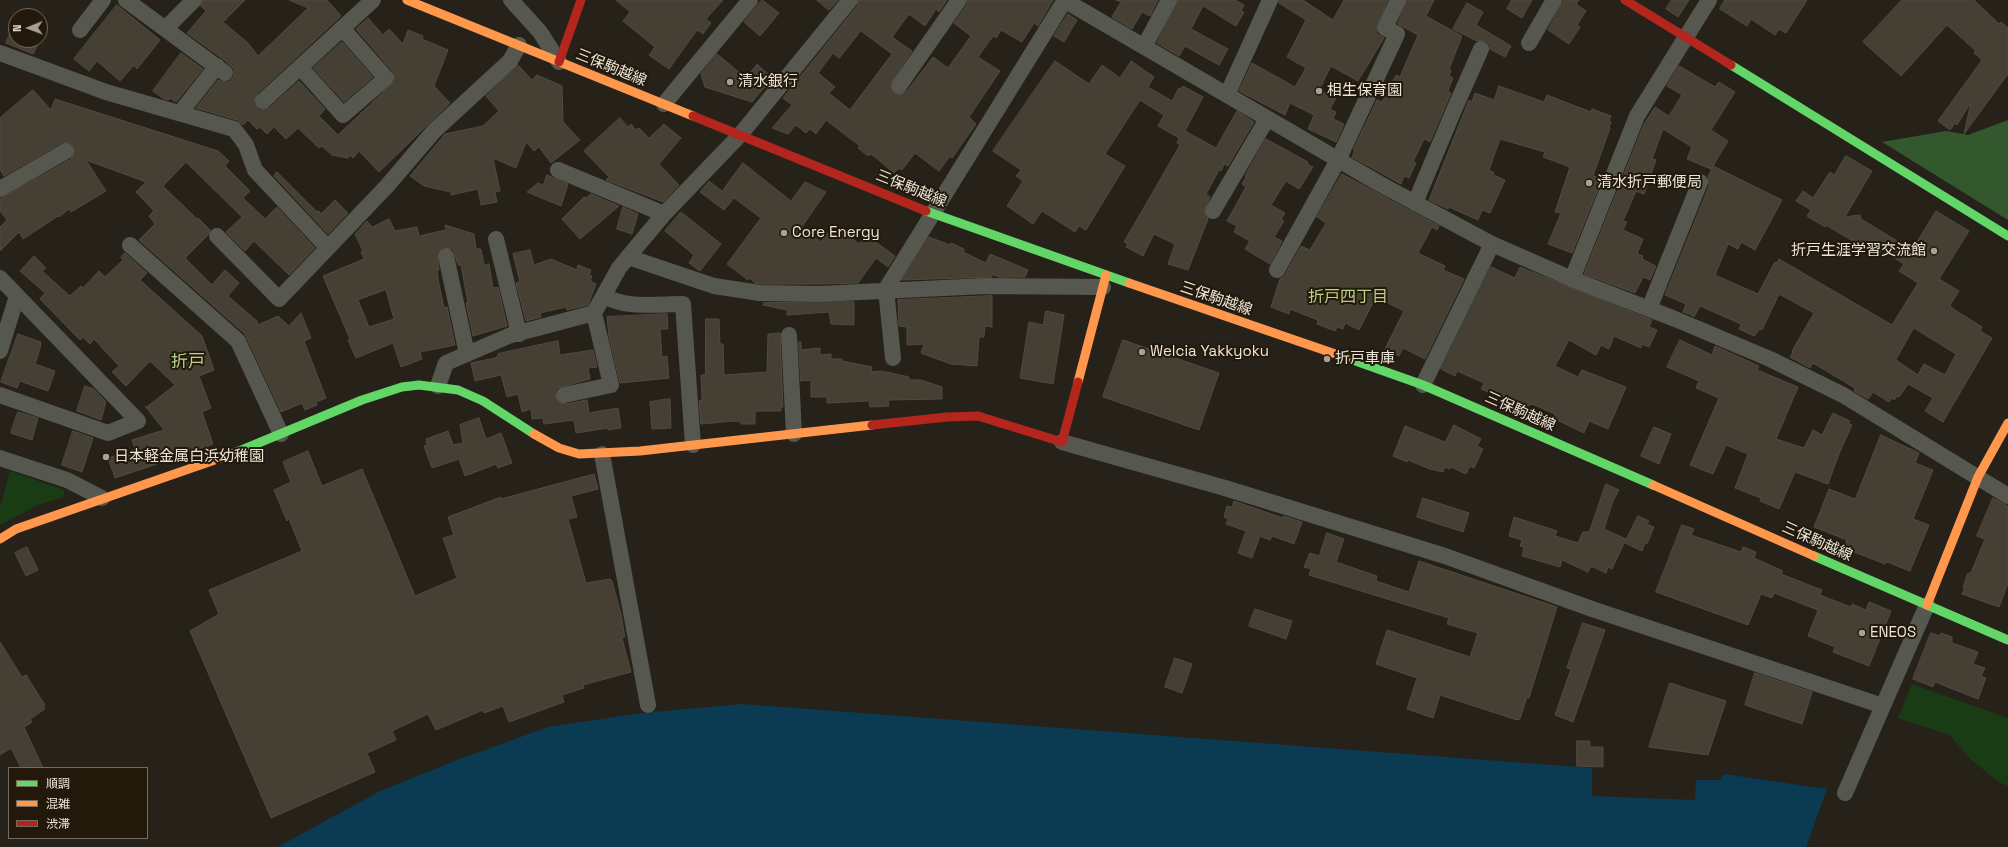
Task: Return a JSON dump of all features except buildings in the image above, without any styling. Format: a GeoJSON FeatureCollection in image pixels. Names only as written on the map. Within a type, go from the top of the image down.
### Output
{"type":"FeatureCollection","features":[{"type":"Feature","properties":{"kind":"street"},"geometry":{"type":"LineString","coordinates":[[80,30],[103,0]]}},
{"type":"Feature","properties":{"kind":"street"},"geometry":{"type":"LineString","coordinates":[[126,0],[221,69],[180,113]]}},
{"type":"Feature","properties":{"kind":"street"},"geometry":{"type":"LineString","coordinates":[[166,28],[194,0]]}},
{"type":"Feature","properties":{"kind":"street"},"geometry":{"type":"LineString","coordinates":[[263,101],[374,0]]}},
{"type":"Feature","properties":{"kind":"street","name":"三保駒越線"},"geometry":{"type":"LineString","coordinates":[[407,0],[932,213],[1105,281],[1423,385],[2008,640]]}},
{"type":"Feature","properties":{"kind":"street"},"geometry":{"type":"LineString","coordinates":[[511,0],[540,32],[560,62]]}},
{"type":"Feature","properties":{"kind":"street"},"geometry":{"type":"LineString","coordinates":[[560,62],[581,0]]}},
{"type":"Feature","properties":{"kind":"street"},"geometry":{"type":"LineString","coordinates":[[664,104],[750,0]]}},
{"type":"Feature","properties":{"kind":"street"},"geometry":{"type":"LineString","coordinates":[[564,395],[611,385],[594,313],[619,268],[664,214],[740,135],[850,0]]}},
{"type":"Feature","properties":{"kind":"street"},"geometry":{"type":"LineString","coordinates":[[899,86],[959,0]]}},
{"type":"Feature","properties":{"kind":"street"},"geometry":{"type":"LineString","coordinates":[[893,358],[886,289],[1064,0],[1338,160],[1492,244],[1572,279],[1770,358],[1836,392],[2008,496]]}},
{"type":"Feature","properties":{"kind":"street"},"geometry":{"type":"LineString","coordinates":[[1144,47],[1169,0]]}},
{"type":"Feature","properties":{"kind":"street"},"geometry":{"type":"LineString","coordinates":[[1227,95],[1270,0]]}},
{"type":"Feature","properties":{"kind":"street"},"geometry":{"type":"LineString","coordinates":[[1277,270],[1338,160],[1397,34],[1386,28],[1398,0]]}},
{"type":"Feature","properties":{"kind":"street"},"geometry":{"type":"LineString","coordinates":[[1529,43],[1554,0]]}},
{"type":"Feature","properties":{"kind":"street"},"geometry":{"type":"LineString","coordinates":[[1625,0],[2008,236]]}},
{"type":"Feature","properties":{"kind":"street"},"geometry":{"type":"LineString","coordinates":[[1572,279],[1636,116],[1687,38],[1709,0]]}},
{"type":"Feature","properties":{"kind":"street"},"geometry":{"type":"LineString","coordinates":[[300,67],[343,115],[386,78],[342,28]]}},
{"type":"Feature","properties":{"kind":"street"},"geometry":{"type":"LineString","coordinates":[[217,236],[279,299],[387,186],[434,131],[510,61],[518,45]]}},
{"type":"Feature","properties":{"kind":"street"},"geometry":{"type":"LineString","coordinates":[[1416,203],[1454,110],[1482,49]]}},
{"type":"Feature","properties":{"kind":"street"},"geometry":{"type":"LineString","coordinates":[[0,53],[106,92],[234,129],[246,145],[255,170],[328,248]]}},
{"type":"Feature","properties":{"kind":"street"},"geometry":{"type":"LineString","coordinates":[[1213,211],[1267,119]]}},
{"type":"Feature","properties":{"kind":"street"},"geometry":{"type":"LineString","coordinates":[[0,189],[66,151]]}},
{"type":"Feature","properties":{"kind":"street"},"geometry":{"type":"LineString","coordinates":[[558,170],[664,214]]}},
{"type":"Feature","properties":{"kind":"street"},"geometry":{"type":"LineString","coordinates":[[1649,309],[1700,182]]}},
{"type":"Feature","properties":{"kind":"street"},"geometry":{"type":"LineString","coordinates":[[496,239],[519,334]]}},
{"type":"Feature","properties":{"kind":"street"},"geometry":{"type":"LineString","coordinates":[[1423,385],[1492,244]]}},
{"type":"Feature","properties":{"kind":"street"},"geometry":{"type":"LineString","coordinates":[[130,245],[238,341],[281,434]]}},
{"type":"Feature","properties":{"kind":"street"},"geometry":{"type":"LineString","coordinates":[[446,256],[467,354]]}},
{"type":"Feature","properties":{"kind":"street"},"geometry":{"type":"LineString","coordinates":[[628,257],[714,286],[760,293],[819,294],[886,289],[1105,281],[1062,442]]}},
{"type":"Feature","properties":{"kind":"street"},"geometry":{"type":"LineString","coordinates":[[0,278],[138,421],[108,433],[0,395]]}},
{"type":"Feature","properties":{"kind":"street"},"geometry":{"type":"LineString","coordinates":[[0,351],[17,296]]}},
{"type":"Feature","properties":{"kind":"street"},"geometry":{"type":"LineString","coordinates":[[604,296],[612,300],[630,304],[683,304],[693,445]]}},
{"type":"Feature","properties":{"kind":"street"},"geometry":{"type":"LineString","coordinates":[[438,386],[446,363],[519,334],[594,313]]}},
{"type":"Feature","properties":{"kind":"street"},"geometry":{"type":"LineString","coordinates":[[789,335],[794,434]]}},
{"type":"Feature","properties":{"kind":"street"},"geometry":{"type":"LineString","coordinates":[[0,539],[16,529],[224,457],[362,400],[402,387],[419,385],[438,386],[458,390],[483,401],[521,427],[559,448],[579,454],[602,454],[947,417],[978,416],[1062,442],[1225,488],[1445,556],[1592,609],[1883,706]]}},
{"type":"Feature","properties":{"kind":"street"},"geometry":{"type":"LineString","coordinates":[[1845,793],[1927,605],[1978,478],[2008,423]]}},
{"type":"Feature","properties":{"kind":"street"},"geometry":{"type":"LineString","coordinates":[[602,454],[648,705]]}},
{"type":"Feature","properties":{"kind":"street"},"geometry":{"type":"LineString","coordinates":[[0,458],[67,480],[102,498]]}},
{"type":"Feature","properties":{"kind":"green space"},"geometry":{"type":"Polygon","coordinates":[[[2008,120],[2008,220],[1882,142],[1946,131],[1968,135],[2008,120]]]}},
{"type":"Feature","properties":{"kind":"green space"},"geometry":{"type":"Polygon","coordinates":[[[10,471],[64,490],[64,497],[38,505],[0,525],[0,508],[10,471]]]}},
{"type":"Feature","properties":{"kind":"green space"},"geometry":{"type":"Polygon","coordinates":[[[1912,684],[2008,718],[2008,786],[1999,782],[1970,759],[1950,735],[1898,718],[1912,684]]]}},
{"type":"Feature","properties":{"kind":"water"},"geometry":{"type":"Polygon","coordinates":[[[742,704],[1592,768],[1592,796],[1695,800],[1696,780],[1720,780],[1724,774],[1827,789],[1806,847],[278,847],[378,792],[457,760],[548,727],[641,713],[742,704]]]}},
{"type":"Feature","properties":{"kind":"traffic: fast"},"geometry":{"type":"LineString","coordinates":[[1731,65],[2008,236]]}},
{"type":"Feature","properties":{"kind":"traffic: fast"},"geometry":{"type":"LineString","coordinates":[[926,211],[1129,283]]}},
{"type":"Feature","properties":{"kind":"traffic: fast"},"geometry":{"type":"LineString","coordinates":[[1347,358],[1423,385],[1653,485]]}},
{"type":"Feature","properties":{"kind":"traffic: fast"},"geometry":{"type":"LineString","coordinates":[[232,454],[362,400],[402,387],[419,385],[458,390],[483,401],[534,434]]}},
{"type":"Feature","properties":{"kind":"traffic: fast"},"geometry":{"type":"LineString","coordinates":[[1814,556],[2008,640]]}},
{"type":"Feature","properties":{"kind":"traffic: slow"},"geometry":{"type":"LineString","coordinates":[[407,0],[693,116]]}},
{"type":"Feature","properties":{"kind":"traffic: slow"},"geometry":{"type":"LineString","coordinates":[[1078,382],[1106,275]]}},
{"type":"Feature","properties":{"kind":"traffic: slow"},"geometry":{"type":"LineString","coordinates":[[1129,283],[1347,358]]}},
{"type":"Feature","properties":{"kind":"traffic: slow"},"geometry":{"type":"LineString","coordinates":[[1927,605],[1978,477],[2008,423]]}},
{"type":"Feature","properties":{"kind":"traffic: slow"},"geometry":{"type":"LineString","coordinates":[[534,434],[559,448],[579,454],[640,451],[872,425]]}},
{"type":"Feature","properties":{"kind":"traffic: slow"},"geometry":{"type":"LineString","coordinates":[[0,539],[16,529],[232,454]]}},
{"type":"Feature","properties":{"kind":"traffic: slow"},"geometry":{"type":"LineString","coordinates":[[1653,485],[1814,556]]}},
{"type":"Feature","properties":{"kind":"traffic: jam"},"geometry":{"type":"LineString","coordinates":[[559,62],[581,0]]}},
{"type":"Feature","properties":{"kind":"traffic: jam"},"geometry":{"type":"LineString","coordinates":[[1625,0],[1731,65]]}},
{"type":"Feature","properties":{"kind":"traffic: jam"},"geometry":{"type":"LineString","coordinates":[[693,116],[926,211]]}},
{"type":"Feature","properties":{"kind":"traffic: jam"},"geometry":{"type":"LineString","coordinates":[[872,425],[947,417],[978,416],[1062,442],[1078,382]]}},
{"type":"Feature","properties":{"kind":"place","name":"清水銀行"},"geometry":{"type":"Point","coordinates":[730,82]}},
{"type":"Feature","properties":{"kind":"place","name":"相生保育園"},"geometry":{"type":"Point","coordinates":[1319,91]}},
{"type":"Feature","properties":{"kind":"place","name":"清水折戸郵便局"},"geometry":{"type":"Point","coordinates":[1589,183]}},
{"type":"Feature","properties":{"kind":"place","name":"Core Energy"},"geometry":{"type":"Point","coordinates":[784,233]}},
{"type":"Feature","properties":{"kind":"place","name":"折戸生涯学習交流館"},"geometry":{"type":"Point","coordinates":[1934,251]}},
{"type":"Feature","properties":{"kind":"place","name":"Welcia Yakkyoku"},"geometry":{"type":"Point","coordinates":[1142,352]}},
{"type":"Feature","properties":{"kind":"place","name":"折戸車庫"},"geometry":{"type":"Point","coordinates":[1327,359]}},
{"type":"Feature","properties":{"kind":"place","name":"日本軽金属白浜幼稚園"},"geometry":{"type":"Point","coordinates":[106,457]}},
{"type":"Feature","properties":{"kind":"place","name":"ENEOS"},"geometry":{"type":"Point","coordinates":[1862,633]}},
{"type":"Feature","properties":{"kind":"district","name":"折戸四丁目"},"geometry":{"type":"Point","coordinates":[1348,298]}},
{"type":"Feature","properties":{"kind":"district","name":"折戸"},"geometry":{"type":"Point","coordinates":[188,362]}}]}
